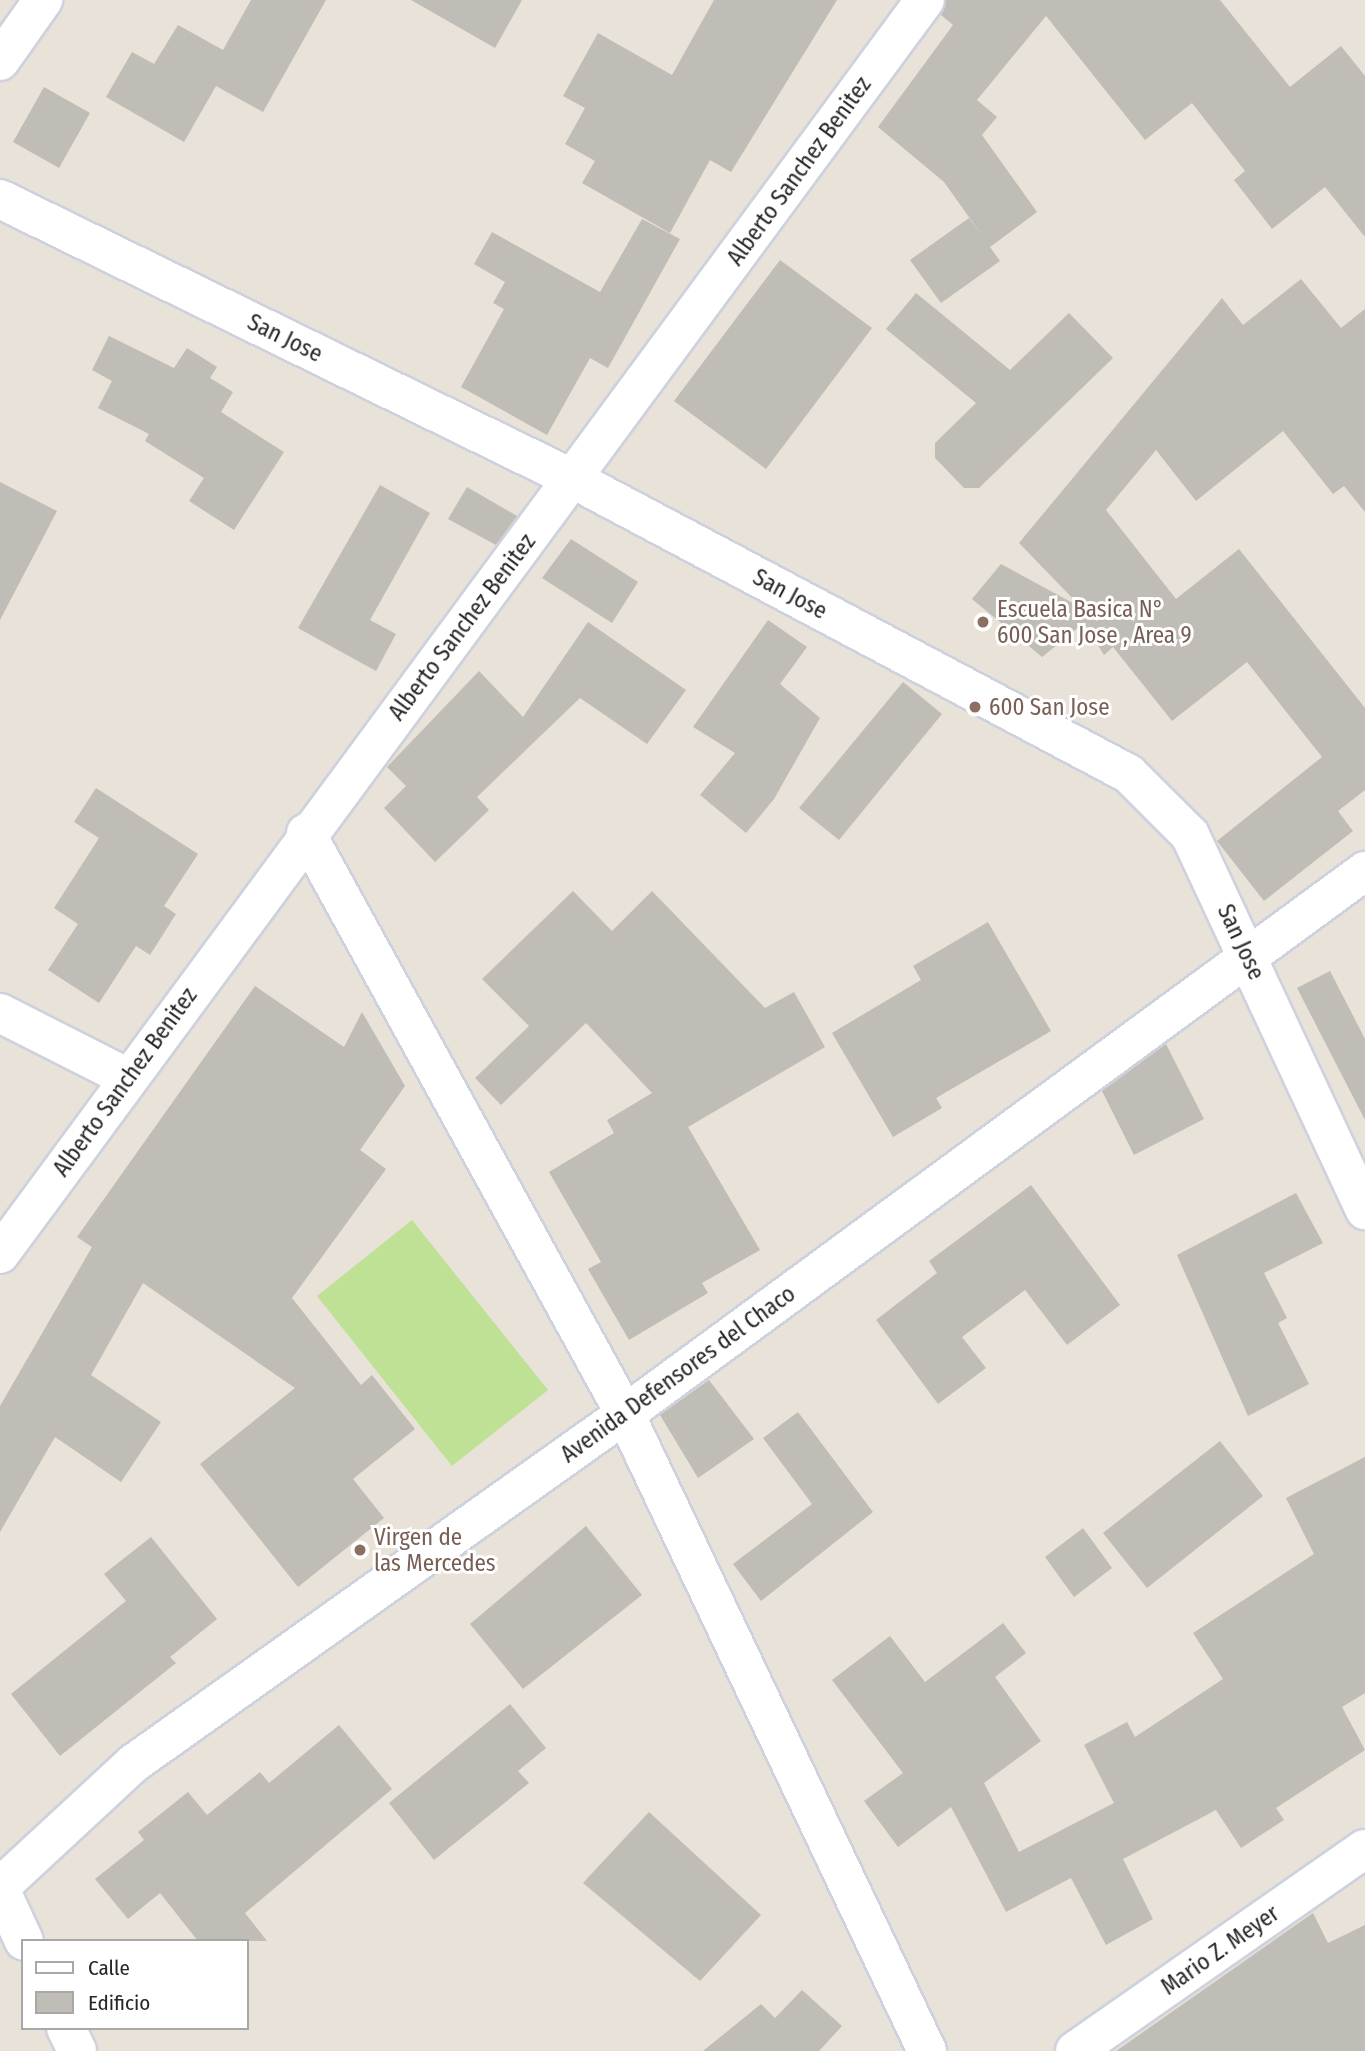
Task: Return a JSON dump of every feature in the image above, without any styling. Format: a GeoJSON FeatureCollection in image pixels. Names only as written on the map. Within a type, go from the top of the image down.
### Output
{"type":"FeatureCollection","features":[{"type":"Feature","properties":{"kind":"street"},"geometry":{"type":"LineString","coordinates":[[0,61],[43,0]]}},
{"type":"Feature","properties":{"kind":"street","name":"Alberto Sanchez Benitez"},"geometry":{"type":"LineString","coordinates":[[0,1254],[306,833],[573,479],[925,0]]}},
{"type":"Feature","properties":{"kind":"street","name":"San Jose"},"geometry":{"type":"LineString","coordinates":[[0,199],[573,479],[1129,774],[1190,835],[1365,1210]]}},
{"type":"Feature","properties":{"kind":"street"},"geometry":{"type":"LineString","coordinates":[[306,833],[625,1415],[927,2051]]}},
{"type":"Feature","properties":{"kind":"street","name":"Avenida Defensores del Chaco"},"geometry":{"type":"LineString","coordinates":[[0,1888],[134,1763],[625,1415],[1365,871]]}},
{"type":"Feature","properties":{"kind":"street"},"geometry":{"type":"LineString","coordinates":[[0,1013],[128,1078]]}},
{"type":"Feature","properties":{"kind":"street","name":"Mario Z. Meyer"},"geometry":{"type":"LineString","coordinates":[[1074,2051],[1365,1849]]}},
{"type":"Feature","properties":{"kind":"street"},"geometry":{"type":"LineString","coordinates":[[0,1888],[23,1939]]}},
{"type":"Feature","properties":{"kind":"street"},"geometry":{"type":"LineString","coordinates":[[67,2030],[77,2051]]}},
{"type":"Feature","properties":{"kind":"green space"},"geometry":{"type":"Polygon","coordinates":[[[412,1220],[548,1390],[452,1466],[317,1296],[412,1220]]]}},
{"type":"Feature","properties":{"kind":"building"},"geometry":{"type":"Polygon","coordinates":[[[251,0],[326,0],[263,112],[216,86],[184,142],[106,97],[132,52],[154,64],[178,25],[223,50],[251,0]]]}},
{"type":"Feature","properties":{"kind":"building"},"geometry":{"type":"Polygon","coordinates":[[[411,0],[522,0],[495,48],[411,0]]]}},
{"type":"Feature","properties":{"kind":"building"},"geometry":{"type":"Polygon","coordinates":[[[714,0],[837,0],[731,172],[710,160],[670,233],[582,183],[595,161],[565,144],[585,108],[563,96],[598,33],[672,75],[714,0]]]}},
{"type":"Feature","properties":{"kind":"building"},"geometry":{"type":"Polygon","coordinates":[[[946,0],[1220,0],[1290,87],[1341,46],[1365,76],[1365,237],[1325,187],[1272,229],[1234,180],[1245,171],[1192,103],[1145,140],[1046,16],[977,100],[997,117],[982,135],[1037,212],[990,247],[1000,261],[941,303],[910,260],[969,218],[986,241],[944,182],[878,127],[953,25],[941,15],[946,0]]]}},
{"type":"Feature","properties":{"kind":"building"},"geometry":{"type":"Polygon","coordinates":[[[44,87],[90,113],[59,168],[13,142],[44,87]]]}},
{"type":"Feature","properties":{"kind":"building"},"geometry":{"type":"Polygon","coordinates":[[[642,219],[680,239],[608,368],[590,358],[547,435],[461,387],[504,309],[493,303],[505,282],[474,264],[492,232],[600,292],[642,219]]]}},
{"type":"Feature","properties":{"kind":"building"},"geometry":{"type":"Polygon","coordinates":[[[780,260],[872,328],[766,469],[674,401],[780,260]]]}},
{"type":"Feature","properties":{"kind":"building"},"geometry":{"type":"Polygon","coordinates":[[[1301,279],[1341,328],[1365,309],[1365,512],[1344,486],[1333,494],[1283,431],[1196,501],[1156,450],[1106,510],[1176,599],[1239,549],[1365,708],[1365,790],[1338,811],[1353,831],[1264,901],[1217,841],[1322,757],[1247,662],[1172,721],[1113,647],[1104,655],[1084,623],[1042,657],[972,599],[1001,564],[1082,608],[1019,543],[1222,298],[1243,325],[1301,279]]]}},
{"type":"Feature","properties":{"kind":"building"},"geometry":{"type":"Polygon","coordinates":[[[916,293],[1010,370],[1069,313],[1113,358],[979,488],[964,488],[935,458],[935,443],[976,403],[886,329],[916,293]]]}},
{"type":"Feature","properties":{"kind":"building"},"geometry":{"type":"Polygon","coordinates":[[[109,336],[174,368],[187,348],[217,367],[210,378],[233,392],[221,412],[284,452],[234,530],[189,501],[204,478],[145,441],[149,434],[98,408],[112,381],[92,370],[109,336]]]}},
{"type":"Feature","properties":{"kind":"building"},"geometry":{"type":"Polygon","coordinates":[[[0,482],[57,511],[0,620],[0,482]]]}},
{"type":"Feature","properties":{"kind":"building"},"geometry":{"type":"Polygon","coordinates":[[[380,485],[430,513],[370,620],[396,634],[376,671],[298,628],[380,485]]]}},
{"type":"Feature","properties":{"kind":"building"},"geometry":{"type":"Polygon","coordinates":[[[467,487],[517,516],[496,545],[448,519],[467,487]]]}},
{"type":"Feature","properties":{"kind":"building"},"geometry":{"type":"Polygon","coordinates":[[[571,539],[638,582],[612,623],[542,578],[571,539]]]}},
{"type":"Feature","properties":{"kind":"building"},"geometry":{"type":"Polygon","coordinates":[[[768,620],[807,647],[780,684],[820,718],[774,799],[746,833],[700,795],[735,753],[693,727],[768,620]]]}},
{"type":"Feature","properties":{"kind":"building"},"geometry":{"type":"Polygon","coordinates":[[[588,622],[686,690],[647,744],[580,698],[477,797],[489,810],[435,862],[384,808],[406,786],[387,767],[479,671],[523,717],[588,622]]]}},
{"type":"Feature","properties":{"kind":"building"},"geometry":{"type":"Polygon","coordinates":[[[903,682],[942,714],[839,840],[799,808],[903,682]]]}},
{"type":"Feature","properties":{"kind":"building"},"geometry":{"type":"Polygon","coordinates":[[[96,788],[198,854],[164,906],[176,914],[150,955],[136,946],[99,1003],[48,970],[78,924],[54,908],[99,838],[74,822],[96,788]]]}},
{"type":"Feature","properties":{"kind":"building"},"geometry":{"type":"Polygon","coordinates":[[[573,891],[612,931],[652,891],[765,1008],[794,992],[825,1047],[688,1127],[760,1250],[702,1283],[708,1293],[629,1340],[588,1269],[601,1262],[549,1172],[614,1133],[607,1120],[652,1093],[586,1023],[501,1105],[475,1078],[529,1026],[482,979],[573,891]]]}},
{"type":"Feature","properties":{"kind":"building"},"geometry":{"type":"Polygon","coordinates":[[[988,922],[1051,1031],[936,1098],[942,1108],[893,1137],[832,1033],[921,980],[913,966],[988,922]]]}},
{"type":"Feature","properties":{"kind":"building"},"geometry":{"type":"Polygon","coordinates":[[[1330,971],[1365,1039],[1365,1120],[1297,988],[1330,971]]]}},
{"type":"Feature","properties":{"kind":"building"},"geometry":{"type":"Polygon","coordinates":[[[255,986],[344,1047],[362,1012],[405,1086],[360,1150],[386,1169],[292,1298],[361,1385],[372,1375],[415,1429],[353,1479],[384,1518],[298,1587],[200,1464],[295,1388],[143,1283],[91,1375],[161,1422],[121,1482],[55,1437],[0,1532],[0,1406],[92,1247],[77,1237],[255,986]]]}},
{"type":"Feature","properties":{"kind":"building"},"geometry":{"type":"Polygon","coordinates":[[[1166,1044],[1204,1119],[1134,1155],[1102,1091],[1166,1044]]]}},
{"type":"Feature","properties":{"kind":"building"},"geometry":{"type":"Polygon","coordinates":[[[1031,1185],[1120,1305],[1067,1345],[1025,1290],[962,1337],[986,1368],[938,1404],[876,1320],[937,1273],[929,1261],[1031,1185]]]}},
{"type":"Feature","properties":{"kind":"building"},"geometry":{"type":"Polygon","coordinates":[[[1296,1193],[1323,1243],[1264,1273],[1287,1318],[1278,1323],[1309,1384],[1248,1416],[1177,1255],[1296,1193]]]}},
{"type":"Feature","properties":{"kind":"building"},"geometry":{"type":"Polygon","coordinates":[[[709,1380],[754,1439],[698,1478],[660,1415],[709,1380]]]}},
{"type":"Feature","properties":{"kind":"building"},"geometry":{"type":"Polygon","coordinates":[[[798,1412],[873,1512],[761,1601],[733,1564],[812,1504],[763,1438],[798,1412]]]}},
{"type":"Feature","properties":{"kind":"building"},"geometry":{"type":"Polygon","coordinates":[[[1220,1441],[1263,1496],[1147,1588],[1103,1533],[1220,1441]]]}},
{"type":"Feature","properties":{"kind":"building"},"geometry":{"type":"Polygon","coordinates":[[[1365,1457],[1365,1693],[1342,1707],[1365,1750],[1276,1808],[1284,1820],[1241,1848],[1216,1810],[1123,1859],[1153,1919],[1106,1945],[1071,1878],[1006,1912],[951,1807],[898,1847],[864,1801],[903,1773],[832,1680],[890,1636],[925,1682],[1003,1623],[1026,1653],[995,1677],[1041,1741],[984,1783],[1019,1852],[1114,1803],[1084,1745],[1127,1722],[1135,1737],[1223,1679],[1193,1633],[1314,1554],[1286,1498],[1365,1457]]]}},
{"type":"Feature","properties":{"kind":"building"},"geometry":{"type":"Polygon","coordinates":[[[586,1526],[642,1595],[523,1689],[470,1624],[586,1526]]]}},
{"type":"Feature","properties":{"kind":"building"},"geometry":{"type":"Polygon","coordinates":[[[1083,1528],[1112,1568],[1074,1597],[1045,1557],[1083,1528]]]}},
{"type":"Feature","properties":{"kind":"building"},"geometry":{"type":"Polygon","coordinates":[[[151,1537],[217,1619],[170,1657],[176,1663],[60,1756],[11,1694],[126,1601],[104,1574],[151,1537]]]}},
{"type":"Feature","properties":{"kind":"building"},"geometry":{"type":"Polygon","coordinates":[[[510,1704],[546,1748],[518,1771],[529,1783],[434,1860],[389,1803],[510,1704]]]}},
{"type":"Feature","properties":{"kind":"building"},"geometry":{"type":"Polygon","coordinates":[[[339,1725],[392,1789],[245,1913],[267,1941],[196,1939],[160,1893],[128,1919],[95,1879],[144,1840],[138,1832],[188,1792],[207,1815],[260,1772],[269,1783],[339,1725]]]}},
{"type":"Feature","properties":{"kind":"building"},"geometry":{"type":"Polygon","coordinates":[[[649,1812],[761,1915],[700,1981],[583,1883],[649,1812]]]}},
{"type":"Feature","properties":{"kind":"building"},"geometry":{"type":"Polygon","coordinates":[[[1313,1913],[1328,1943],[1365,1925],[1365,2051],[1116,2051],[1313,1913]]]}},
{"type":"Feature","properties":{"kind":"building"},"geometry":{"type":"Polygon","coordinates":[[[802,1990],[842,2026],[819,2051],[703,2051],[761,2004],[775,2018],[802,1990]]]}},
{"type":"Feature","properties":{"kind":"place","name":"Escuela Basica N° 600 San Jose , Area 9"},"geometry":{"type":"Point","coordinates":[983,622]}},
{"type":"Feature","properties":{"kind":"place","name":"600 San Jose"},"geometry":{"type":"Point","coordinates":[975,707]}},
{"type":"Feature","properties":{"kind":"place","name":"Virgen de las Mercedes"},"geometry":{"type":"Point","coordinates":[360,1550]}}]}
